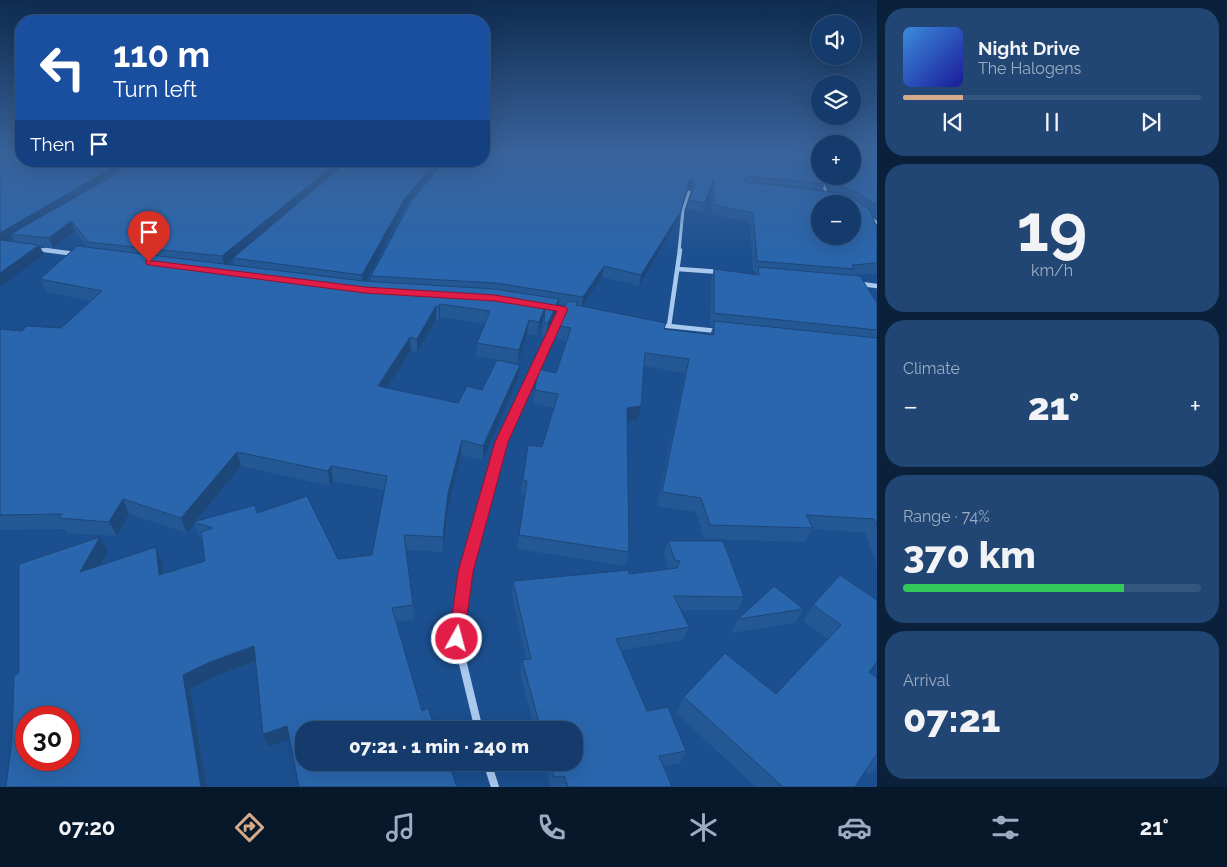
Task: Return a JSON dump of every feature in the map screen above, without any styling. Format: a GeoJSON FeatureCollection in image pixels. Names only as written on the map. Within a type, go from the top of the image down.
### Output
{"type":"FeatureCollection","features":[{"type":"Feature","properties":{"kind":"street"},"geometry":{"type":"LineString","coordinates":[[669,326],[678,269],[683,210],[689,192]]}},
{"type":"Feature","properties":{"kind":"street"},"geometry":{"type":"LineString","coordinates":[[866,213],[877,223]]}},
{"type":"Feature","properties":{"kind":"street"},"geometry":{"type":"LineString","coordinates":[[27,248],[82,254]]}},
{"type":"Feature","properties":{"kind":"street"},"geometry":{"type":"LineString","coordinates":[[678,269],[728,273]]}},
{"type":"Feature","properties":{"kind":"street"},"geometry":{"type":"LineString","coordinates":[[857,284],[877,286]]}},
{"type":"Feature","properties":{"kind":"street"},"geometry":{"type":"LineString","coordinates":[[553,308],[573,311]]}},
{"type":"Feature","properties":{"kind":"street"},"geometry":{"type":"LineString","coordinates":[[477,721],[457,639],[465,572],[502,442],[563,309]]}},
{"type":"Feature","properties":{"kind":"street"},"geometry":{"type":"LineString","coordinates":[[650,323],[719,332]]}},
{"type":"Feature","properties":{"kind":"street"},"geometry":{"type":"LineString","coordinates":[[490,771],[495,787]]}},
{"type":"Feature","properties":{"kind":"building"},"geometry":{"type":"Polygon","coordinates":[[[0,187],[80,187],[0,233],[0,187]]]}},
{"type":"Feature","properties":{"kind":"building"},"geometry":{"type":"Polygon","coordinates":[[[94,187],[307,187],[222,256],[86,242],[87,240],[71,221],[49,238],[11,234],[94,187]]]}},
{"type":"Feature","properties":{"kind":"building"},"geometry":{"type":"Polygon","coordinates":[[[317,187],[415,187],[405,198],[362,275],[233,258],[317,187]]]}},
{"type":"Feature","properties":{"kind":"building"},"geometry":{"type":"Polygon","coordinates":[[[423,187],[687,187],[681,211],[641,275],[604,266],[583,297],[496,283],[371,276],[411,201],[423,187]]]}},
{"type":"Feature","properties":{"kind":"building"},"geometry":{"type":"Polygon","coordinates":[[[694,187],[711,187],[705,203],[689,200],[694,187]]]}},
{"type":"Feature","properties":{"kind":"building"},"geometry":{"type":"Polygon","coordinates":[[[714,187],[787,187],[845,195],[811,195],[811,245],[861,245],[861,204],[870,210],[877,228],[877,263],[852,265],[854,269],[757,261],[753,213],[714,205],[714,187]]]}},
{"type":"Feature","properties":{"kind":"building"},"geometry":{"type":"Polygon","coordinates":[[[843,187],[877,187],[877,206],[861,195],[843,187]]]}},
{"type":"Feature","properties":{"kind":"building"},"geometry":{"type":"Polygon","coordinates":[[[0,240],[39,245],[0,273],[0,240]]]}},
{"type":"Feature","properties":{"kind":"building"},"geometry":{"type":"Polygon","coordinates":[[[77,246],[363,281],[495,289],[559,299],[548,323],[544,323],[545,308],[539,322],[529,320],[519,350],[477,343],[490,311],[440,304],[436,306],[417,339],[410,337],[378,386],[458,403],[467,386],[482,390],[497,360],[520,365],[483,446],[462,440],[448,493],[443,537],[404,535],[413,605],[392,608],[422,711],[428,708],[433,721],[295,721],[295,767],[287,726],[263,734],[254,646],[210,662],[183,675],[201,787],[6,787],[12,740],[14,675],[19,673],[19,564],[100,537],[80,572],[156,547],[159,575],[205,561],[201,532],[213,528],[193,522],[255,505],[257,513],[307,496],[338,559],[372,555],[387,476],[331,466],[328,471],[237,452],[181,518],[123,499],[109,522],[59,518],[62,514],[0,515],[0,329],[22,331],[27,326],[61,328],[102,291],[40,279],[77,246]]]}},
{"type":"Feature","properties":{"kind":"building"},"geometry":{"type":"Polygon","coordinates":[[[758,267],[860,276],[877,303],[877,330],[714,313],[714,269],[759,275],[758,267]]]}},
{"type":"Feature","properties":{"kind":"building"},"geometry":{"type":"Polygon","coordinates":[[[567,301],[578,302],[576,305],[666,323],[664,329],[714,335],[714,321],[877,338],[877,526],[874,519],[806,515],[813,528],[710,525],[701,498],[662,492],[689,359],[645,353],[641,406],[627,408],[629,552],[519,535],[527,481],[523,480],[528,445],[542,447],[558,394],[535,390],[538,369],[556,373],[571,328],[556,325],[567,301]]]}},
{"type":"Feature","properties":{"kind":"building"},"geometry":{"type":"Polygon","coordinates":[[[668,541],[723,541],[744,597],[674,596],[689,627],[616,639],[647,711],[668,707],[686,751],[659,756],[672,787],[568,787],[564,776],[554,777],[552,771],[583,771],[583,721],[539,721],[522,660],[531,659],[513,581],[629,570],[629,574],[677,568],[680,561],[675,560],[668,541]]]}},
{"type":"Feature","properties":{"kind":"building"},"geometry":{"type":"Polygon","coordinates":[[[840,575],[877,600],[877,662],[869,672],[877,678],[877,756],[855,787],[783,787],[684,697],[725,653],[776,694],[841,625],[813,605],[840,575]]]}},
{"type":"Feature","properties":{"kind":"building"},"geometry":{"type":"Polygon","coordinates":[[[774,586],[804,609],[738,619],[774,586]]]}},
{"type":"Feature","properties":{"kind":"building"},"geometry":{"type":"Polygon","coordinates":[[[296,771],[451,771],[457,787],[299,787],[296,771]]]}},
{"type":"Feature","properties":{"kind":"route"},"geometry":{"type":"LineString","coordinates":[[149,262],[365,290],[495,298],[563,309],[502,442],[465,572],[457,639]]}}]}
